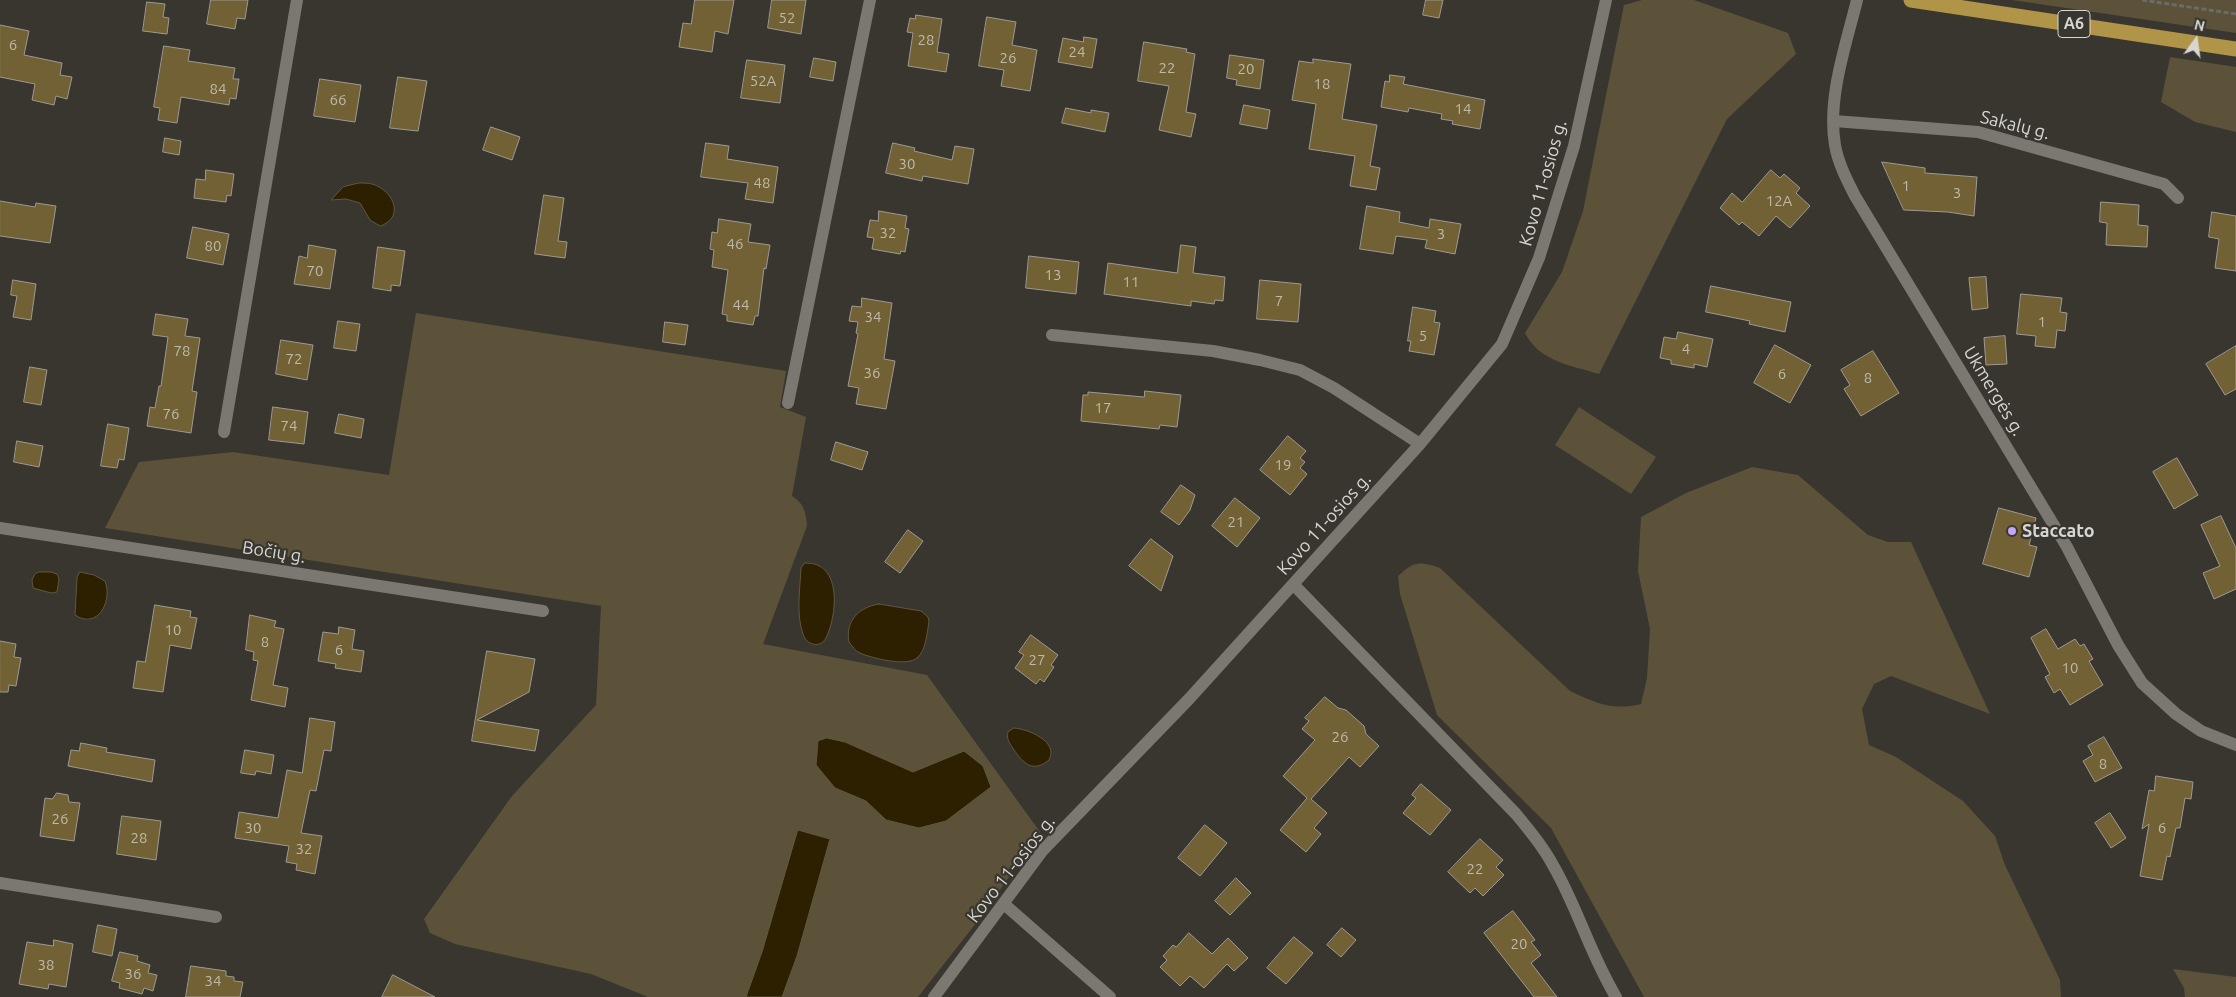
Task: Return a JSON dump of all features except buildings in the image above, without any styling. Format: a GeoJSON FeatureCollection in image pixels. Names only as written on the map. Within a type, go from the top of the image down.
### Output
{"type":"FeatureCollection","features":[{"type":"Feature","properties":{"kind":"highway","name":"A6"},"geometry":{"type":"LineString","coordinates":[[1911,0],[2236,49]]}},
{"type":"Feature","properties":{"kind":"street"},"geometry":{"type":"LineString","coordinates":[[224,432],[297,0]]}},
{"type":"Feature","properties":{"kind":"street"},"geometry":{"type":"LineString","coordinates":[[788,403],[870,0]]}},
{"type":"Feature","properties":{"kind":"street","name":"Kovo 11-osios g."},"geometry":{"type":"LineString","coordinates":[[934,997],[1043,850],[1189,699],[1420,444],[1502,344],[1539,258],[1574,146],[1606,0]]}},
{"type":"Feature","properties":{"kind":"street","name":"Ukmergės g."},"geometry":{"type":"LineString","coordinates":[[1857,0],[1839,79],[1834,121],[1835,145],[1842,169],[1855,196],[2067,547],[2118,646],[2142,682],[2176,714],[2201,731],[2236,745]]}},
{"type":"Feature","properties":{"kind":"street","name":"Sakalų g."},"geometry":{"type":"LineString","coordinates":[[1834,121],[1978,132],[2164,184],[2178,198]]}},
{"type":"Feature","properties":{"kind":"street"},"geometry":{"type":"LineString","coordinates":[[1052,334],[1214,351],[1300,370],[1334,388],[1420,444]]}},
{"type":"Feature","properties":{"kind":"street","name":"Bočių g."},"geometry":{"type":"LineString","coordinates":[[0,528],[543,611]]}},
{"type":"Feature","properties":{"kind":"street"},"geometry":{"type":"LineString","coordinates":[[1293,584],[1516,814],[1540,843],[1555,869],[1603,976],[1616,997]]}},
{"type":"Feature","properties":{"kind":"street"},"geometry":{"type":"LineString","coordinates":[[0,883],[216,917]]}},
{"type":"Feature","properties":{"kind":"street"},"geometry":{"type":"LineString","coordinates":[[1004,904],[1110,997]]}},
{"type":"Feature","properties":{"kind":"path"},"geometry":{"type":"LineString","coordinates":[[2142,0],[2236,14]]}},
{"type":"Feature","properties":{"kind":"shaded area"},"geometry":{"type":"Polygon","coordinates":[[[1642,0],[1694,0],[1788,33],[1796,54],[1727,119],[1599,374],[1567,365],[1547,356],[1531,343],[1525,333],[1562,272],[1583,211],[1624,5],[1642,0]]]}},
{"type":"Feature","properties":{"kind":"shaded area"},"geometry":{"type":"Polygon","coordinates":[[[2012,0],[2236,0],[2236,33],[2012,0]]]}},
{"type":"Feature","properties":{"kind":"shaded area"},"geometry":{"type":"Polygon","coordinates":[[[2170,57],[2236,67],[2236,132],[2195,122],[2161,102],[2170,57]]]}},
{"type":"Feature","properties":{"kind":"shaded area"},"geometry":{"type":"Polygon","coordinates":[[[359,183],[377,186],[385,191],[393,201],[394,213],[387,223],[380,226],[370,220],[360,203],[346,199],[331,200],[343,187],[359,183]]]}},
{"type":"Feature","properties":{"kind":"shaded area"},"geometry":{"type":"Polygon","coordinates":[[[416,313],[786,371],[780,407],[806,417],[792,496],[804,508],[807,526],[763,644],[927,675],[1040,832],[984,913],[918,997],[648,997],[591,974],[455,944],[430,933],[424,919],[512,796],[596,705],[601,606],[105,528],[139,462],[233,452],[389,475],[416,313]]]}},
{"type":"Feature","properties":{"kind":"shaded area"},"geometry":{"type":"Polygon","coordinates":[[[1579,407],[1656,457],[1631,494],[1555,445],[1579,407]]]}},
{"type":"Feature","properties":{"kind":"shaded area"},"geometry":{"type":"Polygon","coordinates":[[[1752,467],[1798,475],[1868,535],[1888,542],[1911,542],[1990,714],[1891,676],[1874,684],[1862,709],[1869,745],[1896,757],[1963,801],[1995,836],[2005,865],[2060,980],[2061,997],[1644,997],[1551,828],[1437,715],[1400,594],[1398,576],[1408,567],[1417,564],[1427,564],[1440,568],[1570,691],[1604,705],[1621,707],[1641,704],[1647,678],[1650,629],[1638,571],[1641,517],[1686,493],[1752,467]]]}},
{"type":"Feature","properties":{"kind":"shaded area"},"geometry":{"type":"Polygon","coordinates":[[[805,563],[817,565],[826,571],[834,592],[833,617],[826,638],[820,644],[813,644],[807,641],[801,627],[799,602],[801,568],[805,563]]]}},
{"type":"Feature","properties":{"kind":"shaded area"},"geometry":{"type":"Polygon","coordinates":[[[39,572],[57,574],[59,579],[57,592],[51,593],[33,588],[32,580],[35,574],[39,572]]]}},
{"type":"Feature","properties":{"kind":"shaded area"},"geometry":{"type":"Polygon","coordinates":[[[80,572],[94,575],[105,581],[107,589],[105,605],[101,612],[90,619],[83,619],[75,615],[77,578],[80,572]]]}},
{"type":"Feature","properties":{"kind":"shaded area"},"geometry":{"type":"Polygon","coordinates":[[[879,604],[921,611],[928,617],[926,641],[917,658],[905,662],[880,659],[858,652],[849,642],[849,628],[855,616],[865,608],[879,604]]]}},
{"type":"Feature","properties":{"kind":"shaded area"},"geometry":{"type":"Polygon","coordinates":[[[1014,728],[1034,734],[1046,742],[1051,753],[1049,760],[1038,766],[1025,763],[1008,739],[1008,732],[1014,728]]]}},
{"type":"Feature","properties":{"kind":"shaded area"},"geometry":{"type":"Polygon","coordinates":[[[827,738],[845,742],[913,772],[964,751],[983,766],[991,787],[946,821],[919,828],[886,820],[866,801],[835,788],[816,765],[818,741],[827,738]]]}},
{"type":"Feature","properties":{"kind":"shaded area"},"geometry":{"type":"Polygon","coordinates":[[[798,830],[830,839],[797,956],[782,997],[746,997],[762,952],[798,830]]]}},
{"type":"Feature","properties":{"kind":"shaded area"},"geometry":{"type":"Polygon","coordinates":[[[2173,969],[2236,977],[2236,997],[2185,997],[2184,988],[2173,969]]]}},
{"type":"Feature","properties":{"kind":"place","name":"Staccato"},"geometry":{"type":"Point","coordinates":[2012,531]}}]}
